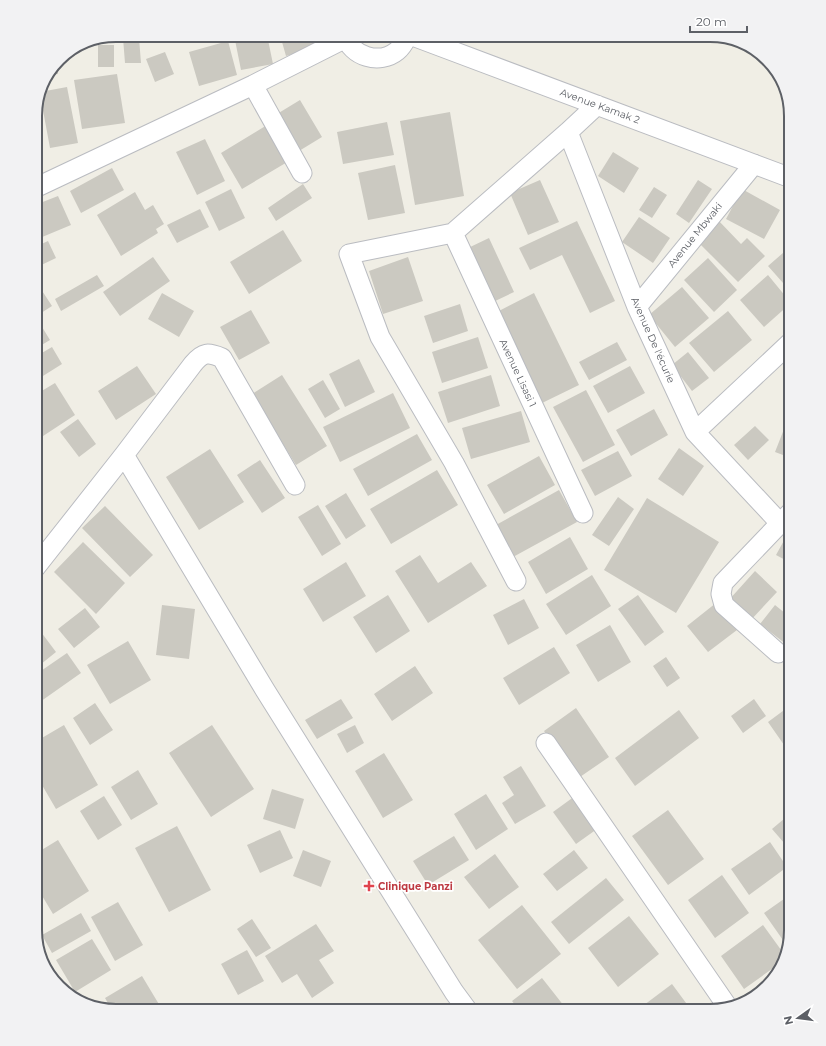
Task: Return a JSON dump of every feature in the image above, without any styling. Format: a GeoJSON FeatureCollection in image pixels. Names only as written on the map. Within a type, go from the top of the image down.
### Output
{"type":"FeatureCollection","features":[{"type":"Feature","properties":{"kind":"street"},"geometry":{"type":"LineString","coordinates":[[42,185],[253,85],[334,42]]}},
{"type":"Feature","properties":{"kind":"street"},"geometry":{"type":"LineString","coordinates":[[349,42],[359,53],[368,57],[378,58],[388,56],[397,51],[405,42]]}},
{"type":"Feature","properties":{"kind":"street","name":"Avenue Kamak 2"},"geometry":{"type":"LineString","coordinates":[[428,42],[784,175]]}},
{"type":"Feature","properties":{"kind":"street"},"geometry":{"type":"LineString","coordinates":[[253,85],[302,173]]}},
{"type":"Feature","properties":{"kind":"street"},"geometry":{"type":"LineString","coordinates":[[516,582],[454,463],[380,337],[349,254],[453,233],[597,105]]}},
{"type":"Feature","properties":{"kind":"street","name":"Avenue De l'écurie"},"geometry":{"type":"LineString","coordinates":[[568,132],[637,307],[695,432],[784,516]]}},
{"type":"Feature","properties":{"kind":"street","name":"Avenue Mbwaki"},"geometry":{"type":"LineString","coordinates":[[637,307],[754,164]]}},
{"type":"Feature","properties":{"kind":"street","name":"Avenue Lisasi 1"},"geometry":{"type":"LineString","coordinates":[[453,233],[583,513]]}},
{"type":"Feature","properties":{"kind":"street"},"geometry":{"type":"LineString","coordinates":[[695,432],[784,349]]}},
{"type":"Feature","properties":{"kind":"street"},"geometry":{"type":"LineString","coordinates":[[42,559],[201,355],[212,354],[222,358],[295,485]]}},
{"type":"Feature","properties":{"kind":"street"},"geometry":{"type":"LineString","coordinates":[[124,455],[274,704],[463,1004]]}},
{"type":"Feature","properties":{"kind":"street"},"geometry":{"type":"LineString","coordinates":[[778,652],[724,605],[721,594],[722,583],[784,518]]}},
{"type":"Feature","properties":{"kind":"street"},"geometry":{"type":"LineString","coordinates":[[546,743],[725,1003]]}},
{"type":"Feature","properties":{"kind":"building"},"geometry":{"type":"Polygon","coordinates":[[[123,42],[139,42],[141,63],[125,63],[123,42]]]}},
{"type":"Feature","properties":{"kind":"building"},"geometry":{"type":"Polygon","coordinates":[[[228,42],[237,75],[199,86],[189,52],[228,42]]]}},
{"type":"Feature","properties":{"kind":"building"},"geometry":{"type":"Polygon","coordinates":[[[235,42],[268,42],[273,64],[241,70],[235,42]]]}},
{"type":"Feature","properties":{"kind":"building"},"geometry":{"type":"Polygon","coordinates":[[[282,42],[317,42],[318,47],[286,56],[282,42]]]}},
{"type":"Feature","properties":{"kind":"building"},"geometry":{"type":"Polygon","coordinates":[[[98,45],[114,45],[114,67],[98,67],[98,45]]]}},
{"type":"Feature","properties":{"kind":"building"},"geometry":{"type":"Polygon","coordinates":[[[165,52],[174,74],[155,82],[146,59],[165,52]]]}},
{"type":"Feature","properties":{"kind":"building"},"geometry":{"type":"Polygon","coordinates":[[[117,74],[125,123],[82,129],[74,80],[117,74]]]}},
{"type":"Feature","properties":{"kind":"building"},"geometry":{"type":"Polygon","coordinates":[[[67,87],[78,143],[50,148],[42,107],[47,91],[67,87]]]}},
{"type":"Feature","properties":{"kind":"building"},"geometry":{"type":"Polygon","coordinates":[[[300,100],[322,137],[299,151],[277,114],[300,100]]]}},
{"type":"Feature","properties":{"kind":"building"},"geometry":{"type":"Polygon","coordinates":[[[450,112],[464,196],[415,205],[400,121],[450,112]]]}},
{"type":"Feature","properties":{"kind":"building"},"geometry":{"type":"Polygon","coordinates":[[[387,122],[394,155],[343,164],[337,132],[387,122]]]}},
{"type":"Feature","properties":{"kind":"building"},"geometry":{"type":"Polygon","coordinates":[[[267,125],[289,161],[242,189],[221,153],[267,125]]]}},
{"type":"Feature","properties":{"kind":"building"},"geometry":{"type":"Polygon","coordinates":[[[205,139],[225,181],[197,195],[176,152],[205,139]]]}},
{"type":"Feature","properties":{"kind":"building"},"geometry":{"type":"Polygon","coordinates":[[[613,152],[639,168],[624,193],[598,176],[613,152]]]}},
{"type":"Feature","properties":{"kind":"building"},"geometry":{"type":"Polygon","coordinates":[[[395,165],[405,213],[368,220],[358,173],[395,165]]]}},
{"type":"Feature","properties":{"kind":"building"},"geometry":{"type":"Polygon","coordinates":[[[112,168],[124,190],[81,213],[70,191],[112,168]]]}},
{"type":"Feature","properties":{"kind":"building"},"geometry":{"type":"Polygon","coordinates":[[[540,180],[559,222],[528,235],[510,193],[540,180]]]}},
{"type":"Feature","properties":{"kind":"building"},"geometry":{"type":"Polygon","coordinates":[[[698,180],[712,189],[689,223],[676,214],[698,180]]]}},
{"type":"Feature","properties":{"kind":"building"},"geometry":{"type":"Polygon","coordinates":[[[303,184],[312,198],[276,221],[268,208],[303,184]]]}},
{"type":"Feature","properties":{"kind":"building"},"geometry":{"type":"Polygon","coordinates":[[[654,187],[667,195],[652,218],[639,210],[654,187]]]}},
{"type":"Feature","properties":{"kind":"building"},"geometry":{"type":"Polygon","coordinates":[[[231,189],[245,218],[219,231],[205,202],[231,189]]]}},
{"type":"Feature","properties":{"kind":"building"},"geometry":{"type":"Polygon","coordinates":[[[742,189],[780,210],[764,239],[726,219],[742,189]]]}},
{"type":"Feature","properties":{"kind":"building"},"geometry":{"type":"Polygon","coordinates":[[[135,192],[145,210],[153,205],[164,224],[156,229],[158,233],[121,256],[97,215],[135,192]]]}},
{"type":"Feature","properties":{"kind":"building"},"geometry":{"type":"Polygon","coordinates":[[[58,196],[71,225],[42,237],[42,202],[58,196]]]}},
{"type":"Feature","properties":{"kind":"building"},"geometry":{"type":"Polygon","coordinates":[[[200,209],[209,227],[177,243],[167,225],[200,209]]]}},
{"type":"Feature","properties":{"kind":"building"},"geometry":{"type":"Polygon","coordinates":[[[639,217],[670,238],[653,263],[622,242],[639,217]]]}},
{"type":"Feature","properties":{"kind":"building"},"geometry":{"type":"Polygon","coordinates":[[[718,220],[741,244],[747,238],[765,256],[738,282],[697,241],[718,220]]]}},
{"type":"Feature","properties":{"kind":"building"},"geometry":{"type":"Polygon","coordinates":[[[577,221],[615,301],[590,313],[562,255],[530,270],[519,248],[577,221]]]}},
{"type":"Feature","properties":{"kind":"building"},"geometry":{"type":"Polygon","coordinates":[[[283,230],[302,261],[249,294],[230,262],[283,230]]]}},
{"type":"Feature","properties":{"kind":"building"},"geometry":{"type":"Polygon","coordinates":[[[489,238],[514,292],[491,303],[466,249],[489,238]]]}},
{"type":"Feature","properties":{"kind":"building"},"geometry":{"type":"Polygon","coordinates":[[[48,241],[56,258],[42,265],[42,244],[48,241]]]}},
{"type":"Feature","properties":{"kind":"building"},"geometry":{"type":"Polygon","coordinates":[[[784,252],[784,284],[768,266],[784,252]]]}},
{"type":"Feature","properties":{"kind":"building"},"geometry":{"type":"Polygon","coordinates":[[[153,257],[170,281],[120,316],[103,292],[153,257]]]}},
{"type":"Feature","properties":{"kind":"building"},"geometry":{"type":"Polygon","coordinates":[[[408,257],[423,301],[383,314],[369,271],[408,257]]]}},
{"type":"Feature","properties":{"kind":"building"},"geometry":{"type":"Polygon","coordinates":[[[708,258],[737,290],[714,312],[684,280],[708,258]]]}},
{"type":"Feature","properties":{"kind":"building"},"geometry":{"type":"Polygon","coordinates":[[[97,275],[104,286],[61,311],[55,299],[97,275]]]}},
{"type":"Feature","properties":{"kind":"building"},"geometry":{"type":"Polygon","coordinates":[[[768,275],[784,294],[784,309],[764,327],[740,300],[768,275]]]}},
{"type":"Feature","properties":{"kind":"building"},"geometry":{"type":"Polygon","coordinates":[[[682,287],[709,318],[675,347],[649,315],[682,287]]]}},
{"type":"Feature","properties":{"kind":"building"},"geometry":{"type":"Polygon","coordinates":[[[42,291],[52,306],[42,312],[42,291]]]}},
{"type":"Feature","properties":{"kind":"building"},"geometry":{"type":"Polygon","coordinates":[[[162,293],[194,311],[179,337],[148,319],[162,293]]]}},
{"type":"Feature","properties":{"kind":"building"},"geometry":{"type":"Polygon","coordinates":[[[534,293],[579,385],[540,404],[495,313],[534,293]]]}},
{"type":"Feature","properties":{"kind":"building"},"geometry":{"type":"Polygon","coordinates":[[[460,304],[468,331],[433,343],[424,316],[460,304]]]}},
{"type":"Feature","properties":{"kind":"building"},"geometry":{"type":"Polygon","coordinates":[[[251,310],[270,343],[239,360],[220,327],[251,310]]]}},
{"type":"Feature","properties":{"kind":"building"},"geometry":{"type":"Polygon","coordinates":[[[728,311],[752,340],[714,372],[689,343],[728,311]]]}},
{"type":"Feature","properties":{"kind":"building"},"geometry":{"type":"Polygon","coordinates":[[[42,327],[50,340],[42,345],[42,327]]]}},
{"type":"Feature","properties":{"kind":"building"},"geometry":{"type":"Polygon","coordinates":[[[478,337],[488,368],[442,383],[432,352],[478,337]]]}},
{"type":"Feature","properties":{"kind":"building"},"geometry":{"type":"Polygon","coordinates":[[[617,342],[627,360],[589,380],[579,362],[617,342]]]}},
{"type":"Feature","properties":{"kind":"building"},"geometry":{"type":"Polygon","coordinates":[[[52,347],[62,364],[42,377],[42,353],[52,347]]]}},
{"type":"Feature","properties":{"kind":"building"},"geometry":{"type":"Polygon","coordinates":[[[688,352],[709,378],[692,391],[672,365],[688,352]]]}},
{"type":"Feature","properties":{"kind":"building"},"geometry":{"type":"Polygon","coordinates":[[[359,359],[375,392],[345,407],[329,374],[359,359]]]}},
{"type":"Feature","properties":{"kind":"building"},"geometry":{"type":"Polygon","coordinates":[[[137,366],[156,394],[116,420],[98,391],[137,366]]]}},
{"type":"Feature","properties":{"kind":"building"},"geometry":{"type":"Polygon","coordinates":[[[630,366],[645,393],[608,413],[593,386],[630,366]]]}},
{"type":"Feature","properties":{"kind":"building"},"geometry":{"type":"Polygon","coordinates":[[[282,375],[327,446],[296,465],[252,394],[282,375]]]}},
{"type":"Feature","properties":{"kind":"building"},"geometry":{"type":"Polygon","coordinates":[[[491,375],[500,406],[448,423],[438,392],[491,375]]]}},
{"type":"Feature","properties":{"kind":"building"},"geometry":{"type":"Polygon","coordinates":[[[323,380],[340,409],[325,418],[308,389],[323,380]]]}},
{"type":"Feature","properties":{"kind":"building"},"geometry":{"type":"Polygon","coordinates":[[[55,383],[75,415],[42,437],[42,391],[55,383]]]}},
{"type":"Feature","properties":{"kind":"building"},"geometry":{"type":"Polygon","coordinates":[[[586,390],[615,445],[583,462],[553,407],[586,390]]]}},
{"type":"Feature","properties":{"kind":"building"},"geometry":{"type":"Polygon","coordinates":[[[393,393],[410,428],[340,462],[323,427],[393,393]]]}},
{"type":"Feature","properties":{"kind":"building"},"geometry":{"type":"Polygon","coordinates":[[[654,409],[668,435],[631,456],[616,430],[654,409]]]}},
{"type":"Feature","properties":{"kind":"building"},"geometry":{"type":"Polygon","coordinates":[[[521,411],[530,442],[471,459],[462,428],[521,411]]]}},
{"type":"Feature","properties":{"kind":"building"},"geometry":{"type":"Polygon","coordinates":[[[78,419],[96,444],[79,457],[60,432],[78,419]]]}},
{"type":"Feature","properties":{"kind":"building"},"geometry":{"type":"Polygon","coordinates":[[[755,426],[769,440],[748,460],[734,445],[755,426]]]}},
{"type":"Feature","properties":{"kind":"building"},"geometry":{"type":"Polygon","coordinates":[[[784,429],[784,455],[775,452],[784,429]]]}},
{"type":"Feature","properties":{"kind":"building"},"geometry":{"type":"Polygon","coordinates":[[[417,434],[432,460],[368,496],[353,469],[417,434]]]}},
{"type":"Feature","properties":{"kind":"building"},"geometry":{"type":"Polygon","coordinates":[[[679,448],[704,466],[683,496],[658,479],[679,448]]]}},
{"type":"Feature","properties":{"kind":"building"},"geometry":{"type":"Polygon","coordinates":[[[210,449],[244,502],[199,530],[166,477],[210,449]]]}},
{"type":"Feature","properties":{"kind":"building"},"geometry":{"type":"Polygon","coordinates":[[[618,451],[632,476],[595,496],[581,470],[618,451]]]}},
{"type":"Feature","properties":{"kind":"building"},"geometry":{"type":"Polygon","coordinates":[[[539,456],[555,485],[504,514],[487,485],[539,456]]]}},
{"type":"Feature","properties":{"kind":"building"},"geometry":{"type":"Polygon","coordinates":[[[260,460],[285,498],[262,513],[237,475],[260,460]]]}},
{"type":"Feature","properties":{"kind":"building"},"geometry":{"type":"Polygon","coordinates":[[[437,470],[458,505],[391,544],[370,509],[437,470]]]}},
{"type":"Feature","properties":{"kind":"building"},"geometry":{"type":"Polygon","coordinates":[[[559,490],[577,522],[513,557],[496,525],[559,490]]]}},
{"type":"Feature","properties":{"kind":"building"},"geometry":{"type":"Polygon","coordinates":[[[346,493],[366,526],[346,539],[325,506],[346,493]]]}},
{"type":"Feature","properties":{"kind":"building"},"geometry":{"type":"Polygon","coordinates":[[[618,497],[634,509],[609,546],[592,535],[618,497]]]}},
{"type":"Feature","properties":{"kind":"building"},"geometry":{"type":"Polygon","coordinates":[[[647,498],[719,542],[676,613],[604,570],[647,498]]]}},
{"type":"Feature","properties":{"kind":"building"},"geometry":{"type":"Polygon","coordinates":[[[318,505],[341,544],[322,556],[298,517],[318,505]]]}},
{"type":"Feature","properties":{"kind":"building"},"geometry":{"type":"Polygon","coordinates":[[[105,506],[153,555],[130,577],[82,528],[105,506]]]}},
{"type":"Feature","properties":{"kind":"building"},"geometry":{"type":"Polygon","coordinates":[[[570,537],[588,569],[546,594],[528,562],[570,537]]]}},
{"type":"Feature","properties":{"kind":"building"},"geometry":{"type":"Polygon","coordinates":[[[784,540],[784,559],[776,555],[784,540]]]}},
{"type":"Feature","properties":{"kind":"building"},"geometry":{"type":"Polygon","coordinates":[[[83,542],[125,583],[96,614],[54,572],[83,542]]]}},
{"type":"Feature","properties":{"kind":"building"},"geometry":{"type":"Polygon","coordinates":[[[420,555],[438,583],[471,562],[487,586],[428,623],[395,571],[420,555]]]}},
{"type":"Feature","properties":{"kind":"building"},"geometry":{"type":"Polygon","coordinates":[[[346,562],[366,596],[323,622],[303,589],[346,562]]]}},
{"type":"Feature","properties":{"kind":"building"},"geometry":{"type":"Polygon","coordinates":[[[755,571],[777,592],[750,621],[728,601],[755,571]]]}},
{"type":"Feature","properties":{"kind":"building"},"geometry":{"type":"Polygon","coordinates":[[[592,575],[611,606],[566,635],[546,604],[592,575]]]}},
{"type":"Feature","properties":{"kind":"building"},"geometry":{"type":"Polygon","coordinates":[[[388,595],[410,631],[376,653],[353,617],[388,595]]]}},
{"type":"Feature","properties":{"kind":"building"},"geometry":{"type":"Polygon","coordinates":[[[638,595],[664,632],[645,646],[618,609],[638,595]]]}},
{"type":"Feature","properties":{"kind":"building"},"geometry":{"type":"Polygon","coordinates":[[[524,599],[539,628],[508,645],[493,615],[524,599]]]}},
{"type":"Feature","properties":{"kind":"building"},"geometry":{"type":"Polygon","coordinates":[[[716,603],[737,630],[708,652],[687,626],[716,603]]]}},
{"type":"Feature","properties":{"kind":"building"},"geometry":{"type":"Polygon","coordinates":[[[162,605],[195,609],[189,659],[156,655],[162,605]]]}},
{"type":"Feature","properties":{"kind":"building"},"geometry":{"type":"Polygon","coordinates":[[[775,605],[784,612],[784,643],[760,624],[775,605]]]}},
{"type":"Feature","properties":{"kind":"building"},"geometry":{"type":"Polygon","coordinates":[[[85,608],[100,627],[74,648],[58,629],[85,608]]]}},
{"type":"Feature","properties":{"kind":"building"},"geometry":{"type":"Polygon","coordinates":[[[610,625],[631,662],[598,682],[576,645],[610,625]]]}},
{"type":"Feature","properties":{"kind":"building"},"geometry":{"type":"Polygon","coordinates":[[[42,633],[56,652],[42,663],[42,633]]]}},
{"type":"Feature","properties":{"kind":"building"},"geometry":{"type":"Polygon","coordinates":[[[128,641],[151,680],[110,704],[87,665],[128,641]]]}},
{"type":"Feature","properties":{"kind":"building"},"geometry":{"type":"Polygon","coordinates":[[[554,647],[570,673],[519,705],[503,678],[554,647]]]}},
{"type":"Feature","properties":{"kind":"building"},"geometry":{"type":"Polygon","coordinates":[[[67,653],[81,673],[42,700],[42,670],[67,653]]]}},
{"type":"Feature","properties":{"kind":"building"},"geometry":{"type":"Polygon","coordinates":[[[666,657],[680,678],[667,687],[653,666],[666,657]]]}},
{"type":"Feature","properties":{"kind":"building"},"geometry":{"type":"Polygon","coordinates":[[[415,666],[433,693],[392,721],[374,694],[415,666]]]}},
{"type":"Feature","properties":{"kind":"building"},"geometry":{"type":"Polygon","coordinates":[[[341,699],[353,718],[317,739],[305,720],[341,699]]]}},
{"type":"Feature","properties":{"kind":"building"},"geometry":{"type":"Polygon","coordinates":[[[754,699],[766,716],[743,733],[731,716],[754,699]]]}},
{"type":"Feature","properties":{"kind":"building"},"geometry":{"type":"Polygon","coordinates":[[[95,703],[113,730],[90,745],[73,718],[95,703]]]}},
{"type":"Feature","properties":{"kind":"building"},"geometry":{"type":"Polygon","coordinates":[[[576,708],[609,757],[577,779],[544,731],[576,708]]]}},
{"type":"Feature","properties":{"kind":"building"},"geometry":{"type":"Polygon","coordinates":[[[679,710],[699,738],[635,786],[615,758],[679,710]]]}},
{"type":"Feature","properties":{"kind":"building"},"geometry":{"type":"Polygon","coordinates":[[[784,710],[784,745],[768,722],[784,710]]]}},
{"type":"Feature","properties":{"kind":"building"},"geometry":{"type":"Polygon","coordinates":[[[64,725],[98,785],[56,809],[42,785],[42,738],[64,725]]]}},
{"type":"Feature","properties":{"kind":"building"},"geometry":{"type":"Polygon","coordinates":[[[212,725],[254,789],[211,817],[169,753],[212,725]]]}},
{"type":"Feature","properties":{"kind":"building"},"geometry":{"type":"Polygon","coordinates":[[[355,725],[364,743],[347,753],[337,734],[355,725]]]}},
{"type":"Feature","properties":{"kind":"building"},"geometry":{"type":"Polygon","coordinates":[[[384,753],[413,800],[383,818],[355,771],[384,753]]]}},
{"type":"Feature","properties":{"kind":"building"},"geometry":{"type":"Polygon","coordinates":[[[521,766],[546,806],[515,824],[502,803],[514,795],[503,777],[521,766]]]}},
{"type":"Feature","properties":{"kind":"building"},"geometry":{"type":"Polygon","coordinates":[[[138,770],[158,804],[131,820],[111,787],[138,770]]]}},
{"type":"Feature","properties":{"kind":"building"},"geometry":{"type":"Polygon","coordinates":[[[272,789],[304,799],[295,829],[263,819],[272,789]]]}},
{"type":"Feature","properties":{"kind":"building"},"geometry":{"type":"Polygon","coordinates":[[[486,794],[508,829],[476,850],[454,814],[486,794]]]}},
{"type":"Feature","properties":{"kind":"building"},"geometry":{"type":"Polygon","coordinates":[[[104,796],[122,825],[98,840],[80,811],[104,796]]]}},
{"type":"Feature","properties":{"kind":"building"},"geometry":{"type":"Polygon","coordinates":[[[575,796],[597,829],[576,844],[553,812],[575,796]]]}},
{"type":"Feature","properties":{"kind":"building"},"geometry":{"type":"Polygon","coordinates":[[[668,810],[704,859],[668,885],[632,836],[668,810]]]}},
{"type":"Feature","properties":{"kind":"building"},"geometry":{"type":"Polygon","coordinates":[[[784,819],[784,843],[772,829],[784,819]]]}},
{"type":"Feature","properties":{"kind":"building"},"geometry":{"type":"Polygon","coordinates":[[[177,826],[211,890],[169,912],[135,848],[177,826]]]}},
{"type":"Feature","properties":{"kind":"building"},"geometry":{"type":"Polygon","coordinates":[[[280,830],[293,858],[260,873],[247,845],[280,830]]]}},
{"type":"Feature","properties":{"kind":"building"},"geometry":{"type":"Polygon","coordinates":[[[454,836],[469,860],[428,885],[413,861],[454,836]]]}},
{"type":"Feature","properties":{"kind":"building"},"geometry":{"type":"Polygon","coordinates":[[[58,840],[89,891],[53,914],[42,896],[42,850],[58,840]]]}},
{"type":"Feature","properties":{"kind":"building"},"geometry":{"type":"Polygon","coordinates":[[[770,842],[784,863],[784,869],[749,895],[731,869],[770,842]]]}},
{"type":"Feature","properties":{"kind":"building"},"geometry":{"type":"Polygon","coordinates":[[[303,850],[331,861],[321,887],[293,876],[303,850]]]}},
{"type":"Feature","properties":{"kind":"building"},"geometry":{"type":"Polygon","coordinates":[[[574,850],[588,868],[557,891],[543,874],[574,850]]]}},
{"type":"Feature","properties":{"kind":"building"},"geometry":{"type":"Polygon","coordinates":[[[495,854],[519,887],[489,909],[464,877],[495,854]]]}},
{"type":"Feature","properties":{"kind":"building"},"geometry":{"type":"Polygon","coordinates":[[[722,875],[749,913],[715,938],[688,900],[722,875]]]}},
{"type":"Feature","properties":{"kind":"building"},"geometry":{"type":"Polygon","coordinates":[[[606,878],[624,900],[569,944],[551,922],[606,878]]]}},
{"type":"Feature","properties":{"kind":"building"},"geometry":{"type":"Polygon","coordinates":[[[784,899],[783,940],[764,913],[784,899]]]}},
{"type":"Feature","properties":{"kind":"building"},"geometry":{"type":"Polygon","coordinates":[[[118,902],[143,945],[115,961],[91,917],[118,902]]]}},
{"type":"Feature","properties":{"kind":"building"},"geometry":{"type":"Polygon","coordinates":[[[522,905],[561,954],[517,989],[478,940],[522,905]]]}},
{"type":"Feature","properties":{"kind":"building"},"geometry":{"type":"Polygon","coordinates":[[[81,913],[91,931],[52,953],[42,935],[81,913]]]}},
{"type":"Feature","properties":{"kind":"building"},"geometry":{"type":"Polygon","coordinates":[[[629,916],[659,954],[618,987],[588,948],[629,916]]]}},
{"type":"Feature","properties":{"kind":"building"},"geometry":{"type":"Polygon","coordinates":[[[252,919],[271,948],[256,957],[237,929],[252,919]]]}},
{"type":"Feature","properties":{"kind":"building"},"geometry":{"type":"Polygon","coordinates":[[[316,924],[334,951],[319,960],[334,983],[312,998],[297,974],[282,983],[265,956],[316,924]]]}},
{"type":"Feature","properties":{"kind":"building"},"geometry":{"type":"Polygon","coordinates":[[[763,925],[781,950],[773,968],[744,989],[721,956],[763,925]]]}},
{"type":"Feature","properties":{"kind":"building"},"geometry":{"type":"Polygon","coordinates":[[[92,939],[111,970],[76,992],[56,960],[92,939]]]}},
{"type":"Feature","properties":{"kind":"building"},"geometry":{"type":"Polygon","coordinates":[[[247,950],[264,981],[238,995],[221,964],[247,950]]]}},
{"type":"Feature","properties":{"kind":"building"},"geometry":{"type":"Polygon","coordinates":[[[142,976],[159,1004],[108,1003],[105,998],[142,976]]]}},
{"type":"Feature","properties":{"kind":"building"},"geometry":{"type":"Polygon","coordinates":[[[542,978],[562,1004],[514,1004],[512,1001],[542,978]]]}},
{"type":"Feature","properties":{"kind":"building"},"geometry":{"type":"Polygon","coordinates":[[[672,984],[687,1004],[645,1004],[672,984]]]}},
{"type":"Feature","properties":{"kind":"place","name":"Clinique Panzi"},"geometry":{"type":"Point","coordinates":[369,886]}}]}
